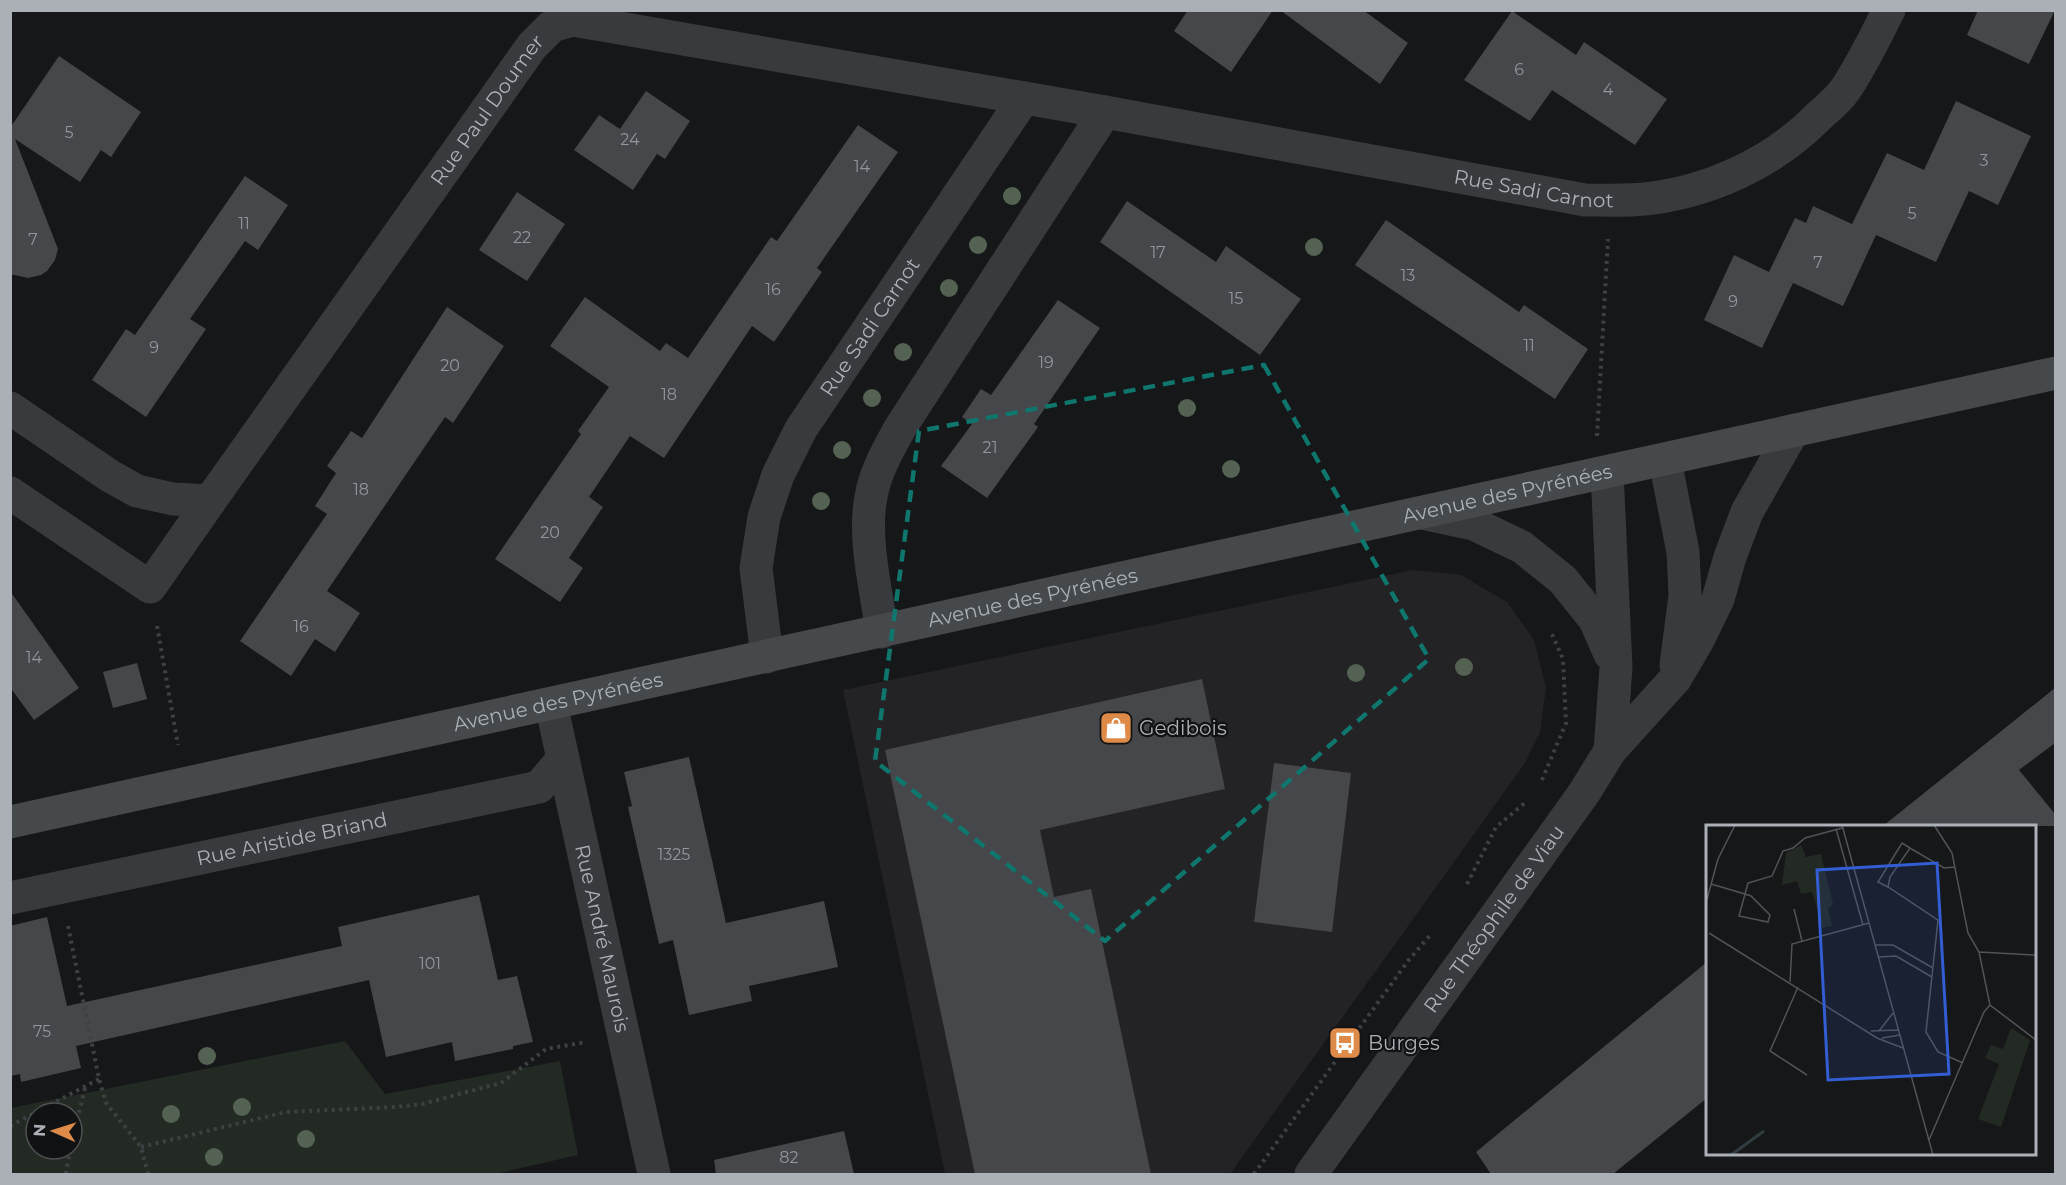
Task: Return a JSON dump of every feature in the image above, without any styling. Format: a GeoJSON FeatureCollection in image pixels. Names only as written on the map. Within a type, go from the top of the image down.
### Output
{"type":"FeatureCollection","features":[{"type":"Feature","properties":{"kind":"main road","name":"Avenue des Pyrénées"},"geometry":{"type":"LineString","coordinates":[[10,822],[2055,373]]}},
{"type":"Feature","properties":{"kind":"street","name":"Rue Sadi Carnot"},"geometry":{"type":"LineString","coordinates":[[767,657],[756,568],[764,517],[778,475],[801,429],[1024,98],[1585,200],[1644,199],[1678,193],[1722,180],[1760,162],[1805,131],[1844,92],[1878,35],[1889,10]]}},
{"type":"Feature","properties":{"kind":"street","name":"Rue Paul Doumer"},"geometry":{"type":"LineString","coordinates":[[150,587],[532,46],[552,26],[573,20],[1024,98]]}},
{"type":"Feature","properties":{"kind":"street"},"geometry":{"type":"LineString","coordinates":[[882,632],[868,528],[871,496],[884,457],[900,428],[1105,112]]}},
{"type":"Feature","properties":{"kind":"street"},"geometry":{"type":"LineString","coordinates":[[10,408],[110,476],[137,490],[173,499],[210,501]]}},
{"type":"Feature","properties":{"kind":"street","name":"Rue Théophile de Viau"},"geometry":{"type":"LineString","coordinates":[[1311,1174],[1584,793],[1610,751],[1675,679],[1718,599],[1730,557],[1748,512],[1793,431]]}},
{"type":"Feature","properties":{"kind":"street"},"geometry":{"type":"LineString","coordinates":[[1665,460],[1683,552],[1685,596],[1675,679]]}},
{"type":"Feature","properties":{"kind":"street","name":"Rue Théophile de Viau"},"geometry":{"type":"LineString","coordinates":[[1600,474],[1616,667],[1610,751]]}},
{"type":"Feature","properties":{"kind":"street"},"geometry":{"type":"LineString","coordinates":[[10,493],[150,587]]}},
{"type":"Feature","properties":{"kind":"street","name":"Rue Théophile de Viau"},"geometry":{"type":"LineString","coordinates":[[1422,513],[1474,524],[1522,547],[1563,580],[1595,620],[1616,667]]}},
{"type":"Feature","properties":{"kind":"street","name":"Rue André Maurois"},"geometry":{"type":"LineString","coordinates":[[551,704],[654,1174]]}},
{"type":"Feature","properties":{"kind":"street","name":"Rue Aristide Briand"},"geometry":{"type":"LineString","coordinates":[[10,898],[539,787],[562,760]]}},
{"type":"Feature","properties":{"kind":"path"},"geometry":{"type":"LineString","coordinates":[[1600,474],[1611,200]]}},
{"type":"Feature","properties":{"kind":"path"},"geometry":{"type":"LineString","coordinates":[[150,587],[185,784]]}},
{"type":"Feature","properties":{"kind":"path"},"geometry":{"type":"LineString","coordinates":[[1540,784],[1566,723],[1563,659],[1549,627]]}},
{"type":"Feature","properties":{"kind":"path"},"geometry":{"type":"LineString","coordinates":[[1463,892],[1496,826],[1528,801]]}},
{"type":"Feature","properties":{"kind":"path"},"geometry":{"type":"LineString","coordinates":[[60,888],[99,1079],[106,1103],[141,1147],[148,1174]]}},
{"type":"Feature","properties":{"kind":"path"},"geometry":{"type":"LineString","coordinates":[[1254,1174],[1408,961],[1437,927]]}},
{"type":"Feature","properties":{"kind":"path"},"geometry":{"type":"LineString","coordinates":[[141,1147],[286,1112],[422,1104],[501,1083],[546,1049],[623,1035]]}},
{"type":"Feature","properties":{"kind":"path"},"geometry":{"type":"LineString","coordinates":[[10,1126],[99,1079]]}},
{"type":"Feature","properties":{"kind":"path"},"geometry":{"type":"LineString","coordinates":[[82,1101],[85,1087]]}},
{"type":"Feature","properties":{"kind":"highlighted area"},"geometry":{"type":"Polygon","coordinates":[[[1264,365],[1429,659],[1105,941],[875,761],[919,431],[1264,365]]]}},
{"type":"Feature","properties":{"kind":"shaded area"},"geometry":{"type":"Polygon","coordinates":[[[1413,570],[1461,575],[1507,602],[1534,640],[1546,688],[1540,732],[1525,763],[1230,1174],[945,1174],[843,690],[1413,570]]]}},
{"type":"Feature","properties":{"kind":"shaded area"},"geometry":{"type":"Polygon","coordinates":[[[345,1041],[385,1094],[560,1061],[578,1155],[495,1174],[11,1174],[11,1108],[24,1105],[24,1161],[84,1161],[84,1101],[46,1101],[345,1041]]]}},
{"type":"Feature","properties":{"kind":"building"},"geometry":{"type":"Polygon","coordinates":[[[1188,10],[1273,10],[1231,72],[1174,31],[1188,10]]]}},
{"type":"Feature","properties":{"kind":"building"},"geometry":{"type":"Polygon","coordinates":[[[1280,10],[1363,10],[1408,43],[1380,84],[1280,10]]]}},
{"type":"Feature","properties":{"kind":"building"},"geometry":{"type":"Polygon","coordinates":[[[1978,10],[2055,10],[2029,64],[1967,35],[1978,10]]]}},
{"type":"Feature","properties":{"kind":"building"},"geometry":{"type":"Polygon","coordinates":[[[1512,11],[1576,55],[1584,42],[1667,99],[1635,145],[1552,90],[1530,121],[1464,80],[1512,11]]]}},
{"type":"Feature","properties":{"kind":"building"},"geometry":{"type":"Polygon","coordinates":[[[59,56],[141,112],[111,157],[101,150],[80,182],[15,139],[58,249],[55,260],[47,271],[28,278],[10,274],[10,128],[59,56]]]}},
{"type":"Feature","properties":{"kind":"building"},"geometry":{"type":"Polygon","coordinates":[[[646,91],[690,121],[665,159],[657,154],[633,190],[574,150],[599,115],[620,129],[646,91]]]}},
{"type":"Feature","properties":{"kind":"building"},"geometry":{"type":"Polygon","coordinates":[[[1956,101],[2031,136],[1998,205],[1969,191],[1936,262],[1876,235],[1843,306],[1789,281],[1793,283],[1762,348],[1704,320],[1734,255],[1769,272],[1795,218],[1806,223],[1813,206],[1852,224],[1887,153],[1924,170],[1956,101]]]}},
{"type":"Feature","properties":{"kind":"building"},"geometry":{"type":"Polygon","coordinates":[[[858,125],[898,152],[817,268],[822,272],[774,342],[752,326],[664,458],[630,436],[589,497],[603,507],[569,558],[583,568],[560,602],[495,559],[581,434],[578,431],[609,387],[550,346],[585,297],[660,351],[666,343],[688,358],[771,237],[777,241],[858,125]]]}},
{"type":"Feature","properties":{"kind":"building"},"geometry":{"type":"Polygon","coordinates":[[[245,176],[288,205],[258,250],[245,241],[190,319],[206,329],[146,417],[92,380],[126,329],[135,335],[245,176]]]}},
{"type":"Feature","properties":{"kind":"building"},"geometry":{"type":"Polygon","coordinates":[[[517,192],[565,224],[527,281],[479,250],[517,192]]]}},
{"type":"Feature","properties":{"kind":"building"},"geometry":{"type":"Polygon","coordinates":[[[1127,201],[1216,262],[1226,246],[1301,299],[1260,355],[1100,242],[1127,201]]]}},
{"type":"Feature","properties":{"kind":"building"},"geometry":{"type":"Polygon","coordinates":[[[1386,220],[1519,312],[1524,305],[1588,349],[1555,399],[1355,265],[1386,220]]]}},
{"type":"Feature","properties":{"kind":"building"},"geometry":{"type":"Polygon","coordinates":[[[1058,300],[1100,328],[1034,424],[1038,427],[987,498],[941,466],[972,424],[962,417],[981,389],[991,395],[1058,300]]]}},
{"type":"Feature","properties":{"kind":"building"},"geometry":{"type":"Polygon","coordinates":[[[447,307],[504,346],[453,423],[445,417],[327,591],[360,613],[335,652],[315,639],[291,676],[240,641],[327,514],[315,506],[336,473],[327,466],[351,431],[362,438],[447,307]]]}},
{"type":"Feature","properties":{"kind":"building"},"geometry":{"type":"Polygon","coordinates":[[[10,591],[79,688],[34,720],[10,687],[10,591]]]}},
{"type":"Feature","properties":{"kind":"building"},"geometry":{"type":"Polygon","coordinates":[[[137,663],[147,699],[113,708],[103,672],[137,663]]]}},
{"type":"Feature","properties":{"kind":"building"},"geometry":{"type":"Polygon","coordinates":[[[1202,679],[1225,789],[1040,830],[1054,897],[1091,889],[1151,1174],[975,1174],[885,750],[1202,679]]]}},
{"type":"Feature","properties":{"kind":"building"},"geometry":{"type":"Polygon","coordinates":[[[2055,688],[2055,743],[2019,770],[2055,814],[2055,826],[1884,825],[2055,688]]]}},
{"type":"Feature","properties":{"kind":"building"},"geometry":{"type":"Polygon","coordinates":[[[689,757],[726,923],[824,901],[838,967],[749,986],[752,1001],[689,1015],[673,940],[659,944],[628,807],[632,806],[624,772],[689,757]]]}},
{"type":"Feature","properties":{"kind":"building"},"geometry":{"type":"Polygon","coordinates":[[[1274,763],[1351,773],[1332,932],[1254,922],[1274,763]]]}},
{"type":"Feature","properties":{"kind":"building"},"geometry":{"type":"Polygon","coordinates":[[[479,895],[498,980],[517,976],[533,1042],[513,1046],[513,1049],[455,1061],[452,1042],[386,1057],[369,980],[76,1046],[81,1068],[21,1082],[20,1074],[10,1076],[10,926],[47,917],[67,1006],[342,946],[338,927],[479,895]]]}},
{"type":"Feature","properties":{"kind":"building"},"geometry":{"type":"Polygon","coordinates":[[[1706,963],[1706,1099],[1613,1174],[1491,1174],[1476,1152],[1706,963]]]}},
{"type":"Feature","properties":{"kind":"building"},"geometry":{"type":"Polygon","coordinates":[[[844,1131],[854,1174],[716,1174],[714,1160],[844,1131]]]}},
{"type":"Feature","properties":{"kind":"place","name":"Gedibois"},"geometry":{"type":"Point","coordinates":[1116,728]}},
{"type":"Feature","properties":{"kind":"place","name":"Burges"},"geometry":{"type":"Point","coordinates":[1345,1043]}}]}
